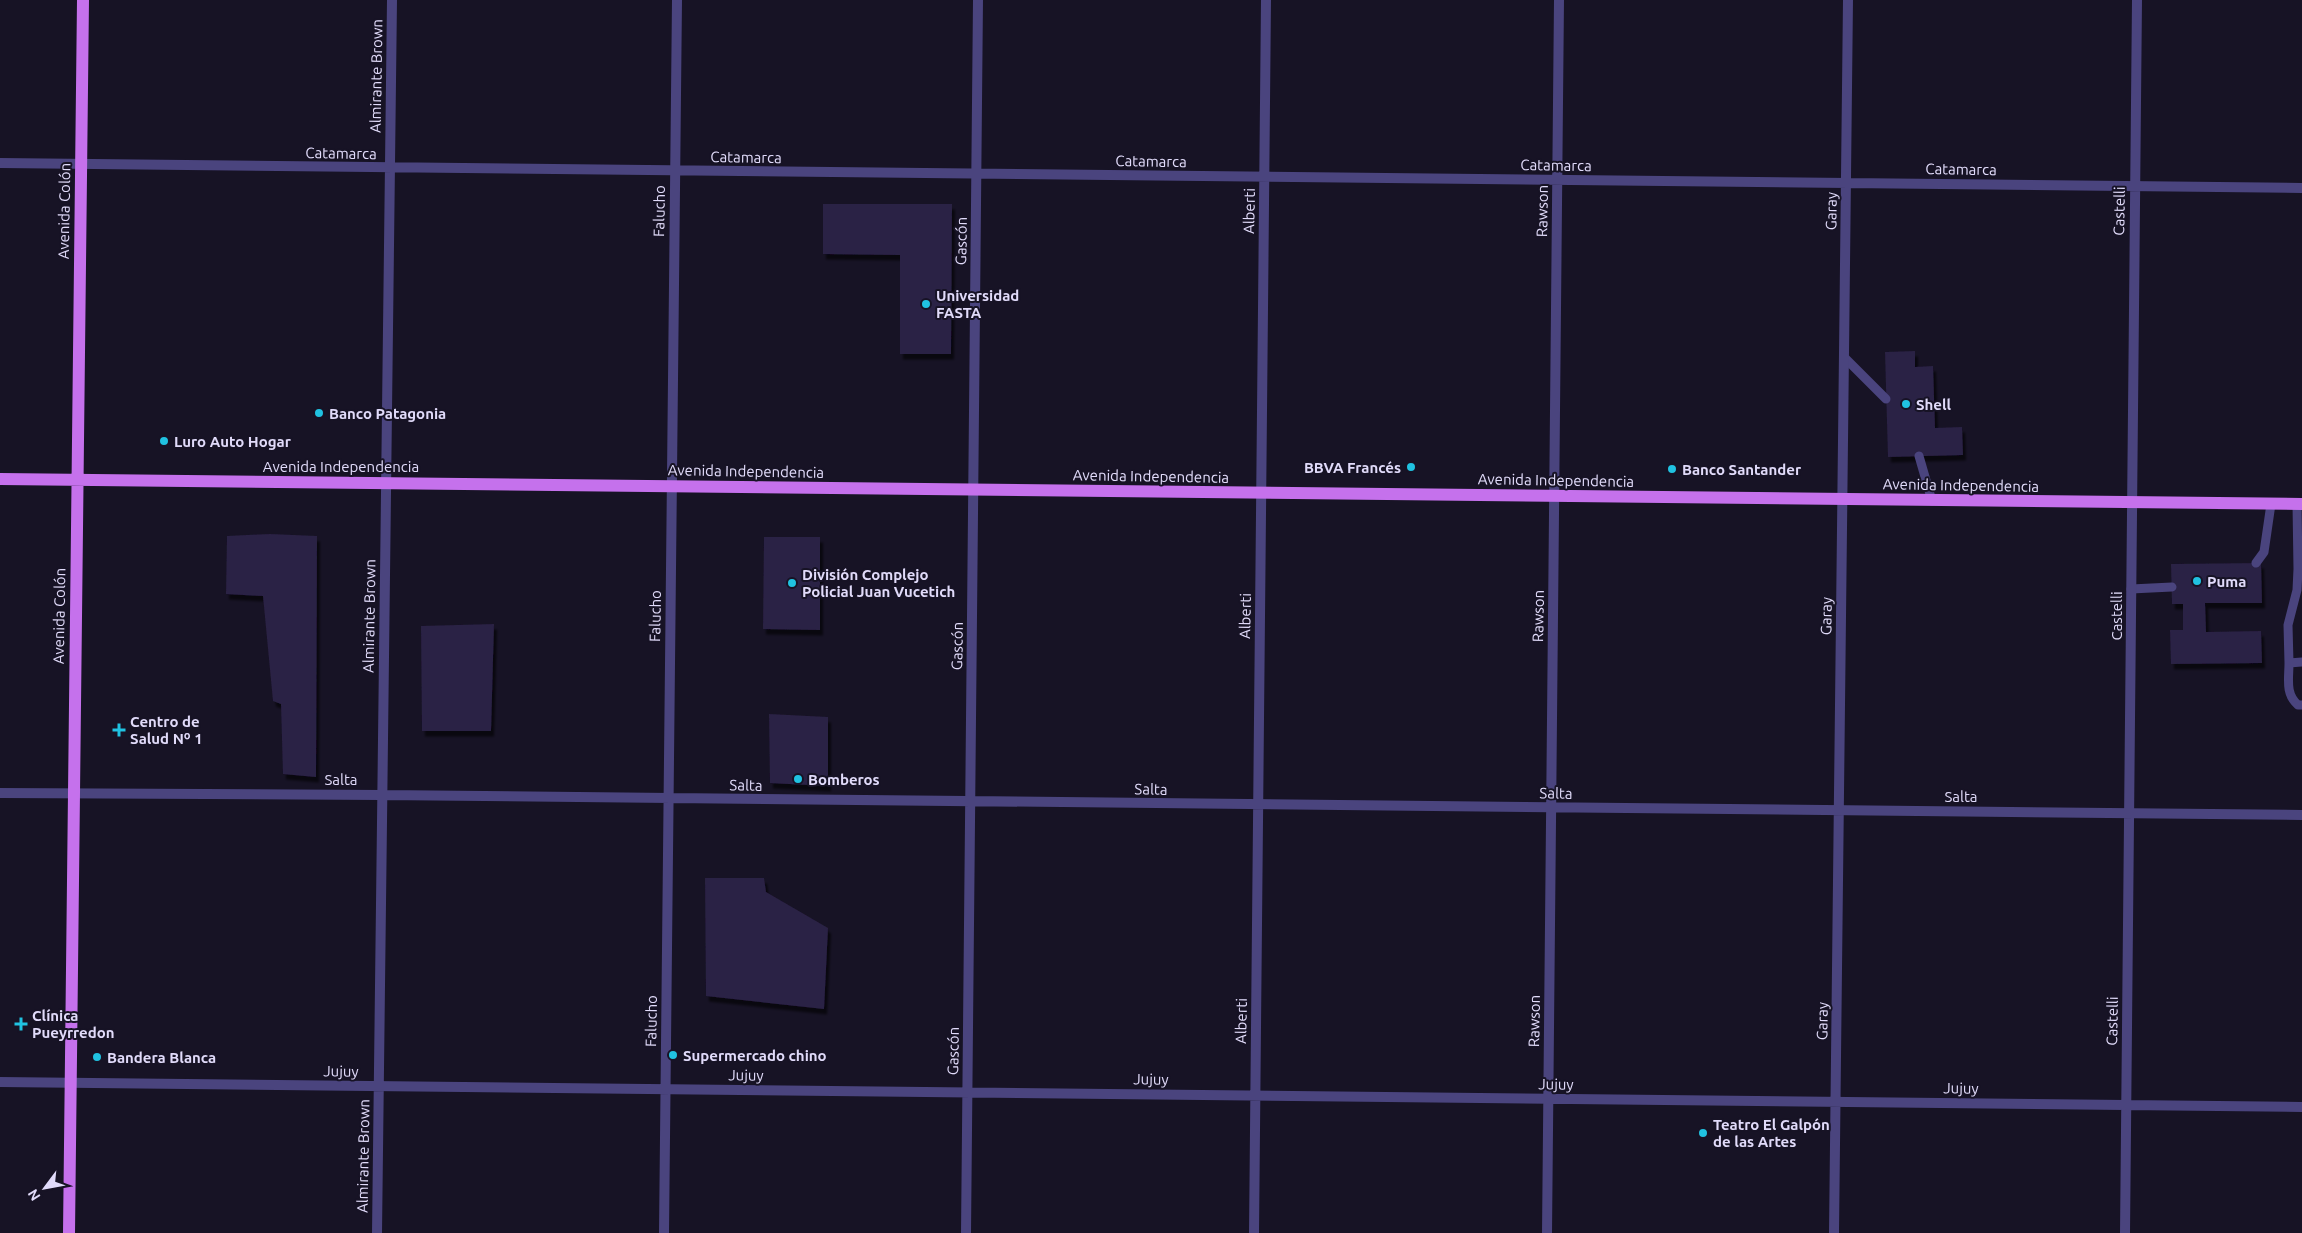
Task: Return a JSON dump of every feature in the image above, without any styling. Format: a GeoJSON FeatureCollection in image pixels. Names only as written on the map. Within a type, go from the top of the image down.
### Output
{"type":"FeatureCollection","features":[{"type":"Feature","properties":{"kind":"main road","name":"Avenida Colón"},"geometry":{"type":"LineString","coordinates":[[69,1233],[76,480],[83,0]]}},
{"type":"Feature","properties":{"kind":"main road","name":"Avenida Independencia"},"geometry":{"type":"LineString","coordinates":[[0,479],[2300,504]]}},
{"type":"Feature","properties":{"kind":"street","name":"Almirante Brown"},"geometry":{"type":"LineString","coordinates":[[377,1233],[392,0]]}},
{"type":"Feature","properties":{"kind":"street","name":"Falucho"},"geometry":{"type":"LineString","coordinates":[[664,1233],[676,0]]}},
{"type":"Feature","properties":{"kind":"street","name":"Gascón"},"geometry":{"type":"LineString","coordinates":[[966,1233],[978,0]]}},
{"type":"Feature","properties":{"kind":"street","name":"Alberti"},"geometry":{"type":"LineString","coordinates":[[1254,1233],[1266,0]]}},
{"type":"Feature","properties":{"kind":"street","name":"Rawson"},"geometry":{"type":"LineString","coordinates":[[1547,1233],[1559,0]]}},
{"type":"Feature","properties":{"kind":"street","name":"Garay"},"geometry":{"type":"LineString","coordinates":[[1834,1233],[1848,0]]}},
{"type":"Feature","properties":{"kind":"street","name":"Castelli"},"geometry":{"type":"LineString","coordinates":[[2125,1233],[2137,0]]}},
{"type":"Feature","properties":{"kind":"street","name":"Catamarca"},"geometry":{"type":"LineString","coordinates":[[0,163],[389,169],[2302,188]]}},
{"type":"Feature","properties":{"kind":"street","name":"Salta"},"geometry":{"type":"LineString","coordinates":[[0,793],[2302,814]]}},
{"type":"Feature","properties":{"kind":"street","name":"Jujuy"},"geometry":{"type":"LineString","coordinates":[[0,1082],[2302,1106]]}},
{"type":"Feature","properties":{"kind":"lane"},"geometry":{"type":"LineString","coordinates":[[1844,357],[1886,399]]}},
{"type":"Feature","properties":{"kind":"lane"},"geometry":{"type":"LineString","coordinates":[[1919,456],[1932,501]]}},
{"type":"Feature","properties":{"kind":"lane"},"geometry":{"type":"LineString","coordinates":[[2256,563],[2264,552],[2271,504]]}},
{"type":"Feature","properties":{"kind":"lane"},"geometry":{"type":"LineString","coordinates":[[2300,504],[2297,590],[2288,625],[2288,693],[2292,700],[2298,705],[2302,705]]}},
{"type":"Feature","properties":{"kind":"lane"},"geometry":{"type":"LineString","coordinates":[[2131,590],[2172,587]]}},
{"type":"Feature","properties":{"kind":"lane"},"geometry":{"type":"LineString","coordinates":[[2289,663],[2302,662]]}},
{"type":"Feature","properties":{"kind":"building","name":"Universidad FASTA"},"geometry":{"type":"Polygon","coordinates":[[[823,204],[952,204],[951,354],[900,354],[900,255],[823,254],[823,204]]]}},
{"type":"Feature","properties":{"kind":"building"},"geometry":{"type":"Polygon","coordinates":[[[1915,351],[1915,367],[1933,366],[1935,428],[1962,427],[1963,455],[1888,457],[1885,352],[1915,351]]]}},
{"type":"Feature","properties":{"kind":"building"},"geometry":{"type":"Polygon","coordinates":[[[270,534],[317,536],[316,777],[283,774],[281,704],[273,701],[263,596],[226,594],[227,536],[270,534]]]}},
{"type":"Feature","properties":{"kind":"building","name":"División Complejo Policial Juan Vucetich"},"geometry":{"type":"Polygon","coordinates":[[[764,537],[820,537],[820,630],[763,629],[764,537]]]}},
{"type":"Feature","properties":{"kind":"building"},"geometry":{"type":"Polygon","coordinates":[[[2261,563],[2262,603],[2205,603],[2206,632],[2261,631],[2262,663],[2171,664],[2170,630],[2183,630],[2183,604],[2172,604],[2171,564],[2261,563]]]}},
{"type":"Feature","properties":{"kind":"building"},"geometry":{"type":"Polygon","coordinates":[[[494,624],[491,731],[422,731],[421,626],[494,624]]]}},
{"type":"Feature","properties":{"kind":"building"},"geometry":{"type":"Polygon","coordinates":[[[769,714],[828,717],[828,786],[770,783],[769,714]]]}},
{"type":"Feature","properties":{"kind":"building"},"geometry":{"type":"Polygon","coordinates":[[[705,878],[764,878],[766,892],[828,928],[824,1009],[706,996],[705,878]]]}},
{"type":"Feature","properties":{"kind":"place","name":"Universidad FASTA"},"geometry":{"type":"Point","coordinates":[926,304]}},
{"type":"Feature","properties":{"kind":"place","name":"Shell"},"geometry":{"type":"Point","coordinates":[1906,404]}},
{"type":"Feature","properties":{"kind":"place","name":"Banco Patagonia"},"geometry":{"type":"Point","coordinates":[319,413]}},
{"type":"Feature","properties":{"kind":"place","name":"Luro Auto Hogar"},"geometry":{"type":"Point","coordinates":[164,441]}},
{"type":"Feature","properties":{"kind":"place","name":"BBVA Francés"},"geometry":{"type":"Point","coordinates":[1411,467]}},
{"type":"Feature","properties":{"kind":"place","name":"Banco Santander"},"geometry":{"type":"Point","coordinates":[1672,469]}},
{"type":"Feature","properties":{"kind":"place","name":"Puma"},"geometry":{"type":"Point","coordinates":[2197,581]}},
{"type":"Feature","properties":{"kind":"place","name":"División Complejo Policial Juan Vucetich"},"geometry":{"type":"Point","coordinates":[792,583]}},
{"type":"Feature","properties":{"kind":"place","name":"Centro de Salud Nº 1"},"geometry":{"type":"Point","coordinates":[119,730]}},
{"type":"Feature","properties":{"kind":"place","name":"Bomberos"},"geometry":{"type":"Point","coordinates":[798,779]}},
{"type":"Feature","properties":{"kind":"place","name":"Clínica Pueyrredon"},"geometry":{"type":"Point","coordinates":[21,1024]}},
{"type":"Feature","properties":{"kind":"place","name":"Supermercado chino"},"geometry":{"type":"Point","coordinates":[673,1055]}},
{"type":"Feature","properties":{"kind":"place","name":"Bandera Blanca"},"geometry":{"type":"Point","coordinates":[97,1057]}},
{"type":"Feature","properties":{"kind":"place","name":"Teatro El Galpón de las Artes"},"geometry":{"type":"Point","coordinates":[1703,1133]}}]}
